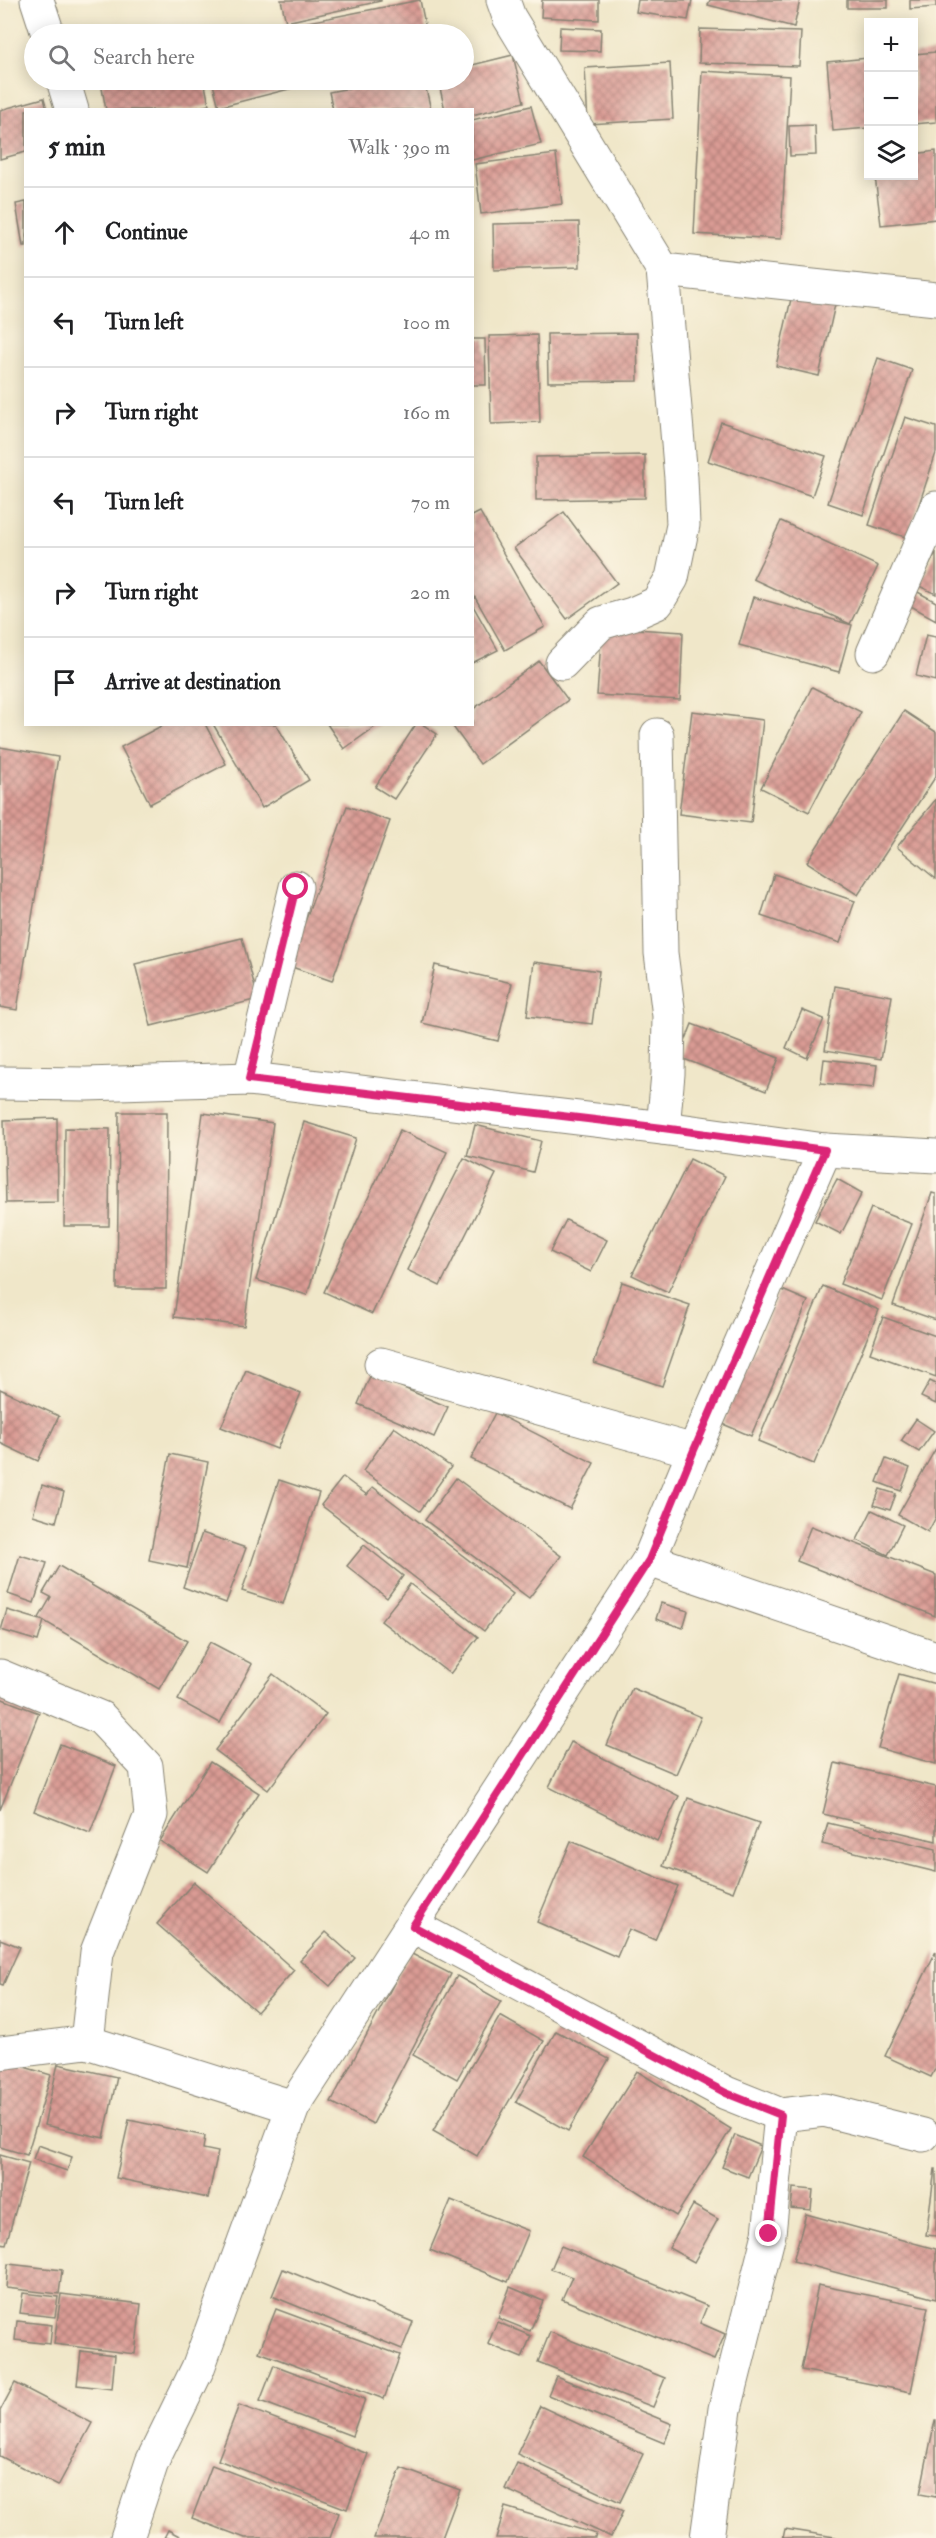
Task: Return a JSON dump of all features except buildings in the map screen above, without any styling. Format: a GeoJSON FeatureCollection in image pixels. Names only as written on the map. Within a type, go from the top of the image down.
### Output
{"type":"FeatureCollection","features":[{"type":"Feature","properties":{"kind":"street"},"geometry":{"type":"LineString","coordinates":[[37,0],[45,24]]}},
{"type":"Feature","properties":{"kind":"street"},"geometry":{"type":"LineString","coordinates":[[503,0],[509,17],[663,270],[683,525],[672,578],[657,603],[632,614],[601,623],[562,663]]}},
{"type":"Feature","properties":{"kind":"street"},"geometry":{"type":"LineString","coordinates":[[66,90],[71,108]]}},
{"type":"Feature","properties":{"kind":"street"},"geometry":{"type":"LineString","coordinates":[[663,270],[936,299]]}},
{"type":"Feature","properties":{"kind":"street"},"geometry":{"type":"LineString","coordinates":[[873,653],[936,508]]}},
{"type":"Feature","properties":{"kind":"street"},"geometry":{"type":"LineString","coordinates":[[657,735],[661,953],[669,1016],[668,1074],[663,1128]]}},
{"type":"Feature","properties":{"kind":"street"},"geometry":{"type":"LineString","coordinates":[[249,1079],[296,887]]}},
{"type":"Feature","properties":{"kind":"street"},"geometry":{"type":"LineString","coordinates":[[0,1083],[249,1079],[663,1128],[825,1150],[936,1156]]}},
{"type":"Feature","properties":{"kind":"street"},"geometry":{"type":"LineString","coordinates":[[127,2538],[152,2462],[198,2368],[293,2107],[413,1926],[649,1560],[694,1450],[825,1150]]}},
{"type":"Feature","properties":{"kind":"street"},"geometry":{"type":"LineString","coordinates":[[381,1364],[694,1450]]}},
{"type":"Feature","properties":{"kind":"street"},"geometry":{"type":"LineString","coordinates":[[649,1560],[936,1658]]}},
{"type":"Feature","properties":{"kind":"street"},"geometry":{"type":"LineString","coordinates":[[0,1676],[100,1718],[146,1766],[151,1815],[97,1952],[87,2042]]}},
{"type":"Feature","properties":{"kind":"street"},"geometry":{"type":"LineString","coordinates":[[413,1926],[726,2093],[781,2115],[824,2110],[923,2135]]}},
{"type":"Feature","properties":{"kind":"street"},"geometry":{"type":"LineString","coordinates":[[0,2053],[87,2042],[293,2107]]}},
{"type":"Feature","properties":{"kind":"street"},"geometry":{"type":"LineString","coordinates":[[707,2538],[725,2409],[769,2234],[781,2115]]}},
{"type":"Feature","properties":{"kind":"route"},"geometry":{"type":"LineString","coordinates":[[296,887],[249,1079],[663,1128],[825,1150],[694,1450],[649,1560],[413,1926],[726,2093],[781,2115],[769,2234]]}}]}
